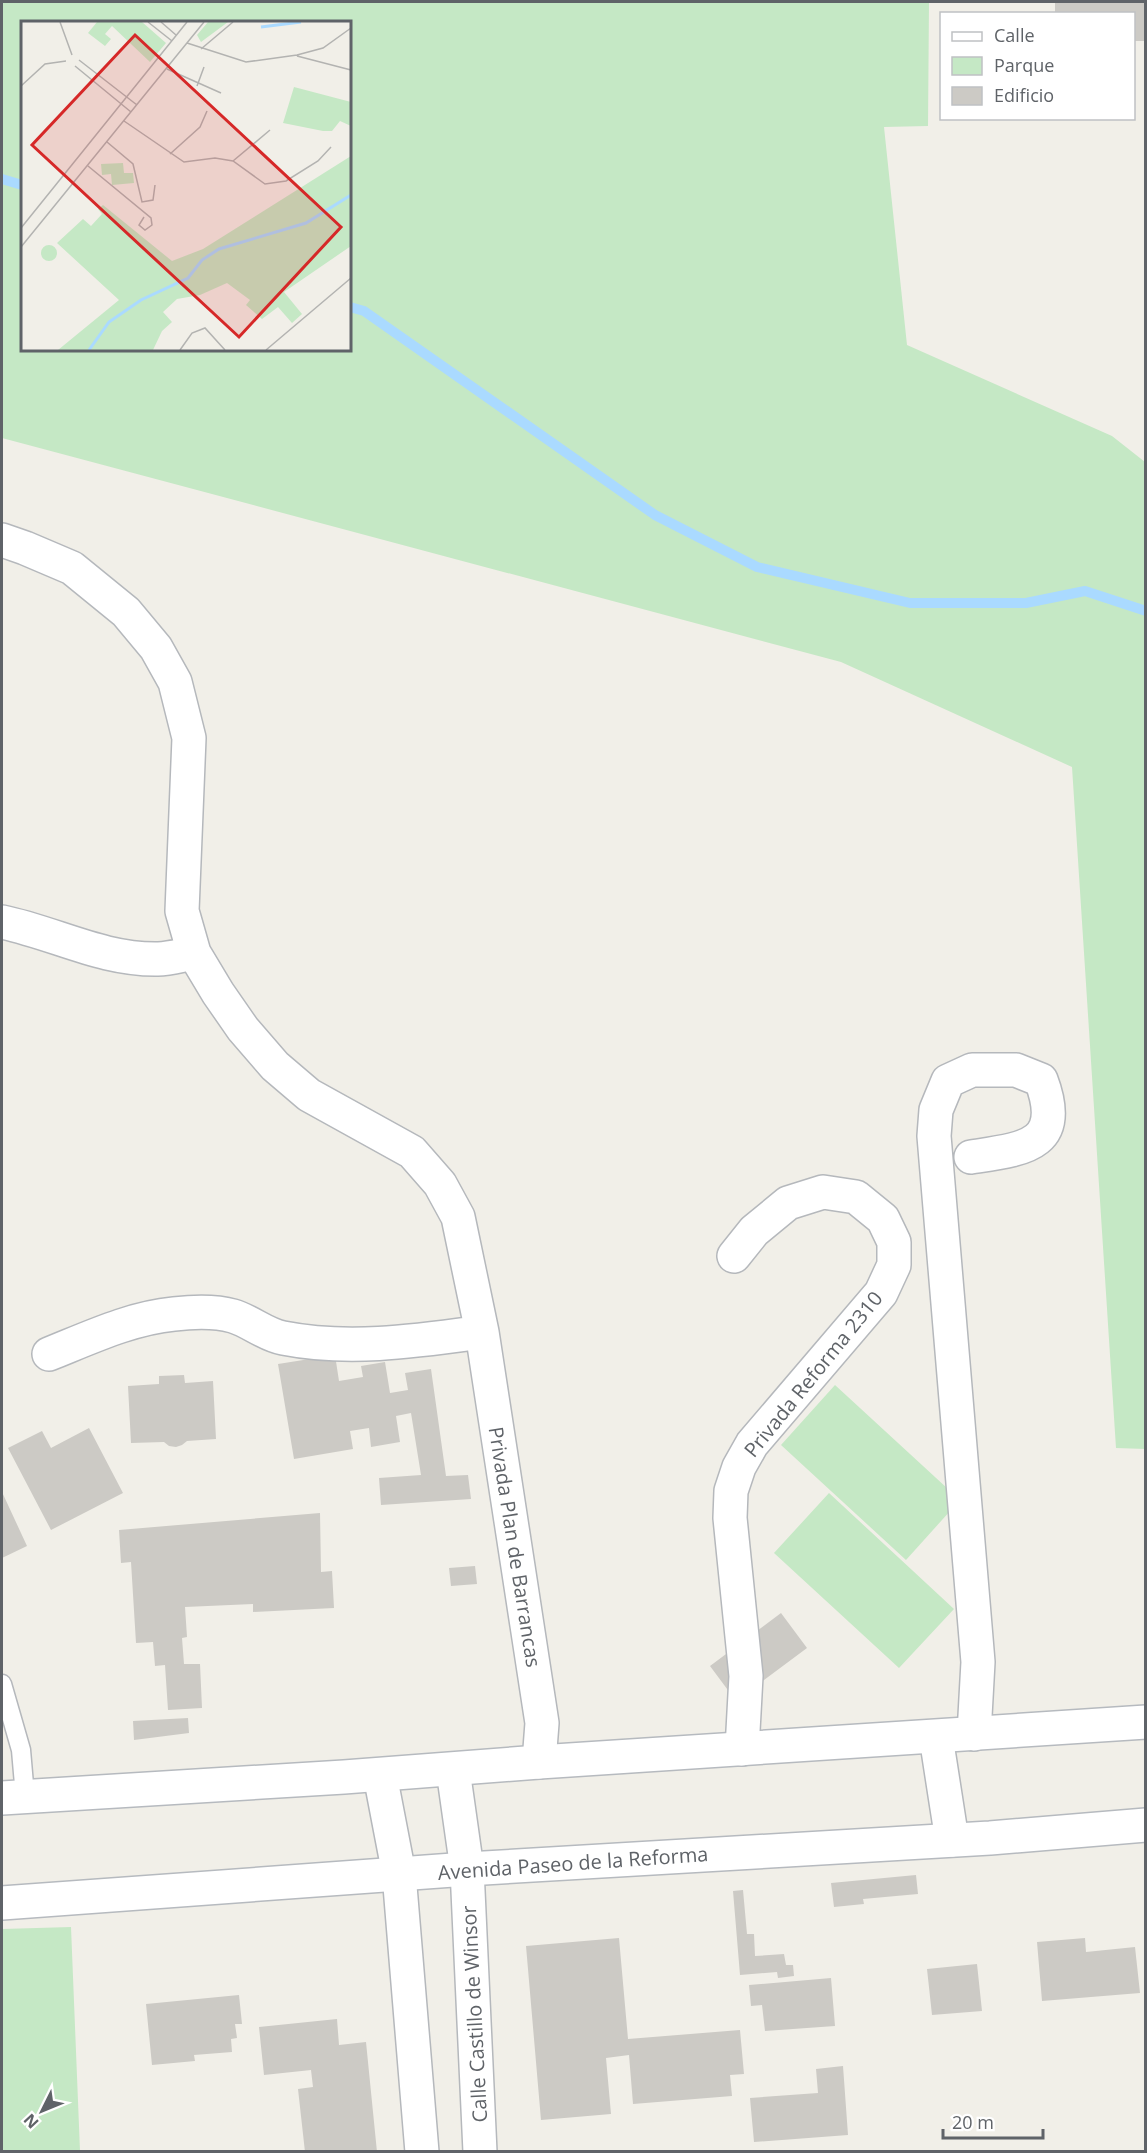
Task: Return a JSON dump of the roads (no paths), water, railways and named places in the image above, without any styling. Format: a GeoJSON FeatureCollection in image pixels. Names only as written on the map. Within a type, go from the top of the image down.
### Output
{"type":"FeatureCollection","features":[{"type":"Feature","properties":{"kind":"street","name":"Privada Plan de Barrancas"},"geometry":{"type":"LineString","coordinates":[[2,540],[72,568],[126,612],[156,648],[175,682],[189,738],[182,911],[194,953],[237,1020],[275,1066],[309,1095],[412,1152],[441,1184],[459,1217],[482,1332],[542,1723],[539,1762]]}},
{"type":"Feature","properties":{"kind":"street"},"geometry":{"type":"LineString","coordinates":[[2,922],[32,928],[79,947],[123,957],[160,959],[194,953]]}},
{"type":"Feature","properties":{"kind":"street"},"geometry":{"type":"LineString","coordinates":[[971,1157],[1023,1147],[1038,1138],[1047,1128],[1050,1115],[1041,1080],[1016,1070],[972,1070],[948,1081],[936,1110],[934,1136],[978,1662],[974,1734]]}},
{"type":"Feature","properties":{"kind":"street","name":"Privada Reforma 2310"},"geometry":{"type":"LineString","coordinates":[[734,1256],[754,1231],[788,1203],[823,1192],[856,1197],[883,1219],[894,1242],[894,1265],[881,1293],[753,1444],[739,1467],[731,1491],[730,1518],[746,1676],[742,1749]]}},
{"type":"Feature","properties":{"kind":"street"},"geometry":{"type":"LineString","coordinates":[[49,1354],[123,1325],[174,1314],[204,1313],[233,1316],[281,1338],[354,1345],[412,1342],[482,1332]]}},
{"type":"Feature","properties":{"kind":"street"},"geometry":{"type":"LineString","coordinates":[[13,1797],[380,1775],[539,1762],[1146,1722]]}},
{"type":"Feature","properties":{"kind":"street"},"geometry":{"type":"LineString","coordinates":[[936,1737],[952,1840]]}},
{"type":"Feature","properties":{"kind":"street","name":"Calle Castillo de Winsor"},"geometry":{"type":"LineString","coordinates":[[453,1770],[467,1869],[480,2151]]}},
{"type":"Feature","properties":{"kind":"street"},"geometry":{"type":"LineString","coordinates":[[380,1775],[399,1874],[422,2151]]}},
{"type":"Feature","properties":{"kind":"street","name":"Avenida Paseo de la Reforma"},"geometry":{"type":"LineString","coordinates":[[2,1903],[467,1869],[952,1840],[1146,1825]]}},
{"type":"Feature","properties":{"kind":"lane"},"geometry":{"type":"LineString","coordinates":[[2,1684],[21,1750],[13,1797]]}},
{"type":"Feature","properties":{"kind":"waterway"},"geometry":{"type":"LineString","coordinates":[[2,179],[21,185]]}},
{"type":"Feature","properties":{"kind":"waterway"},"geometry":{"type":"LineString","coordinates":[[351,307],[364,311],[655,515],[757,567],[910,603],[1026,603],[1085,591],[1146,611]]}}]}
